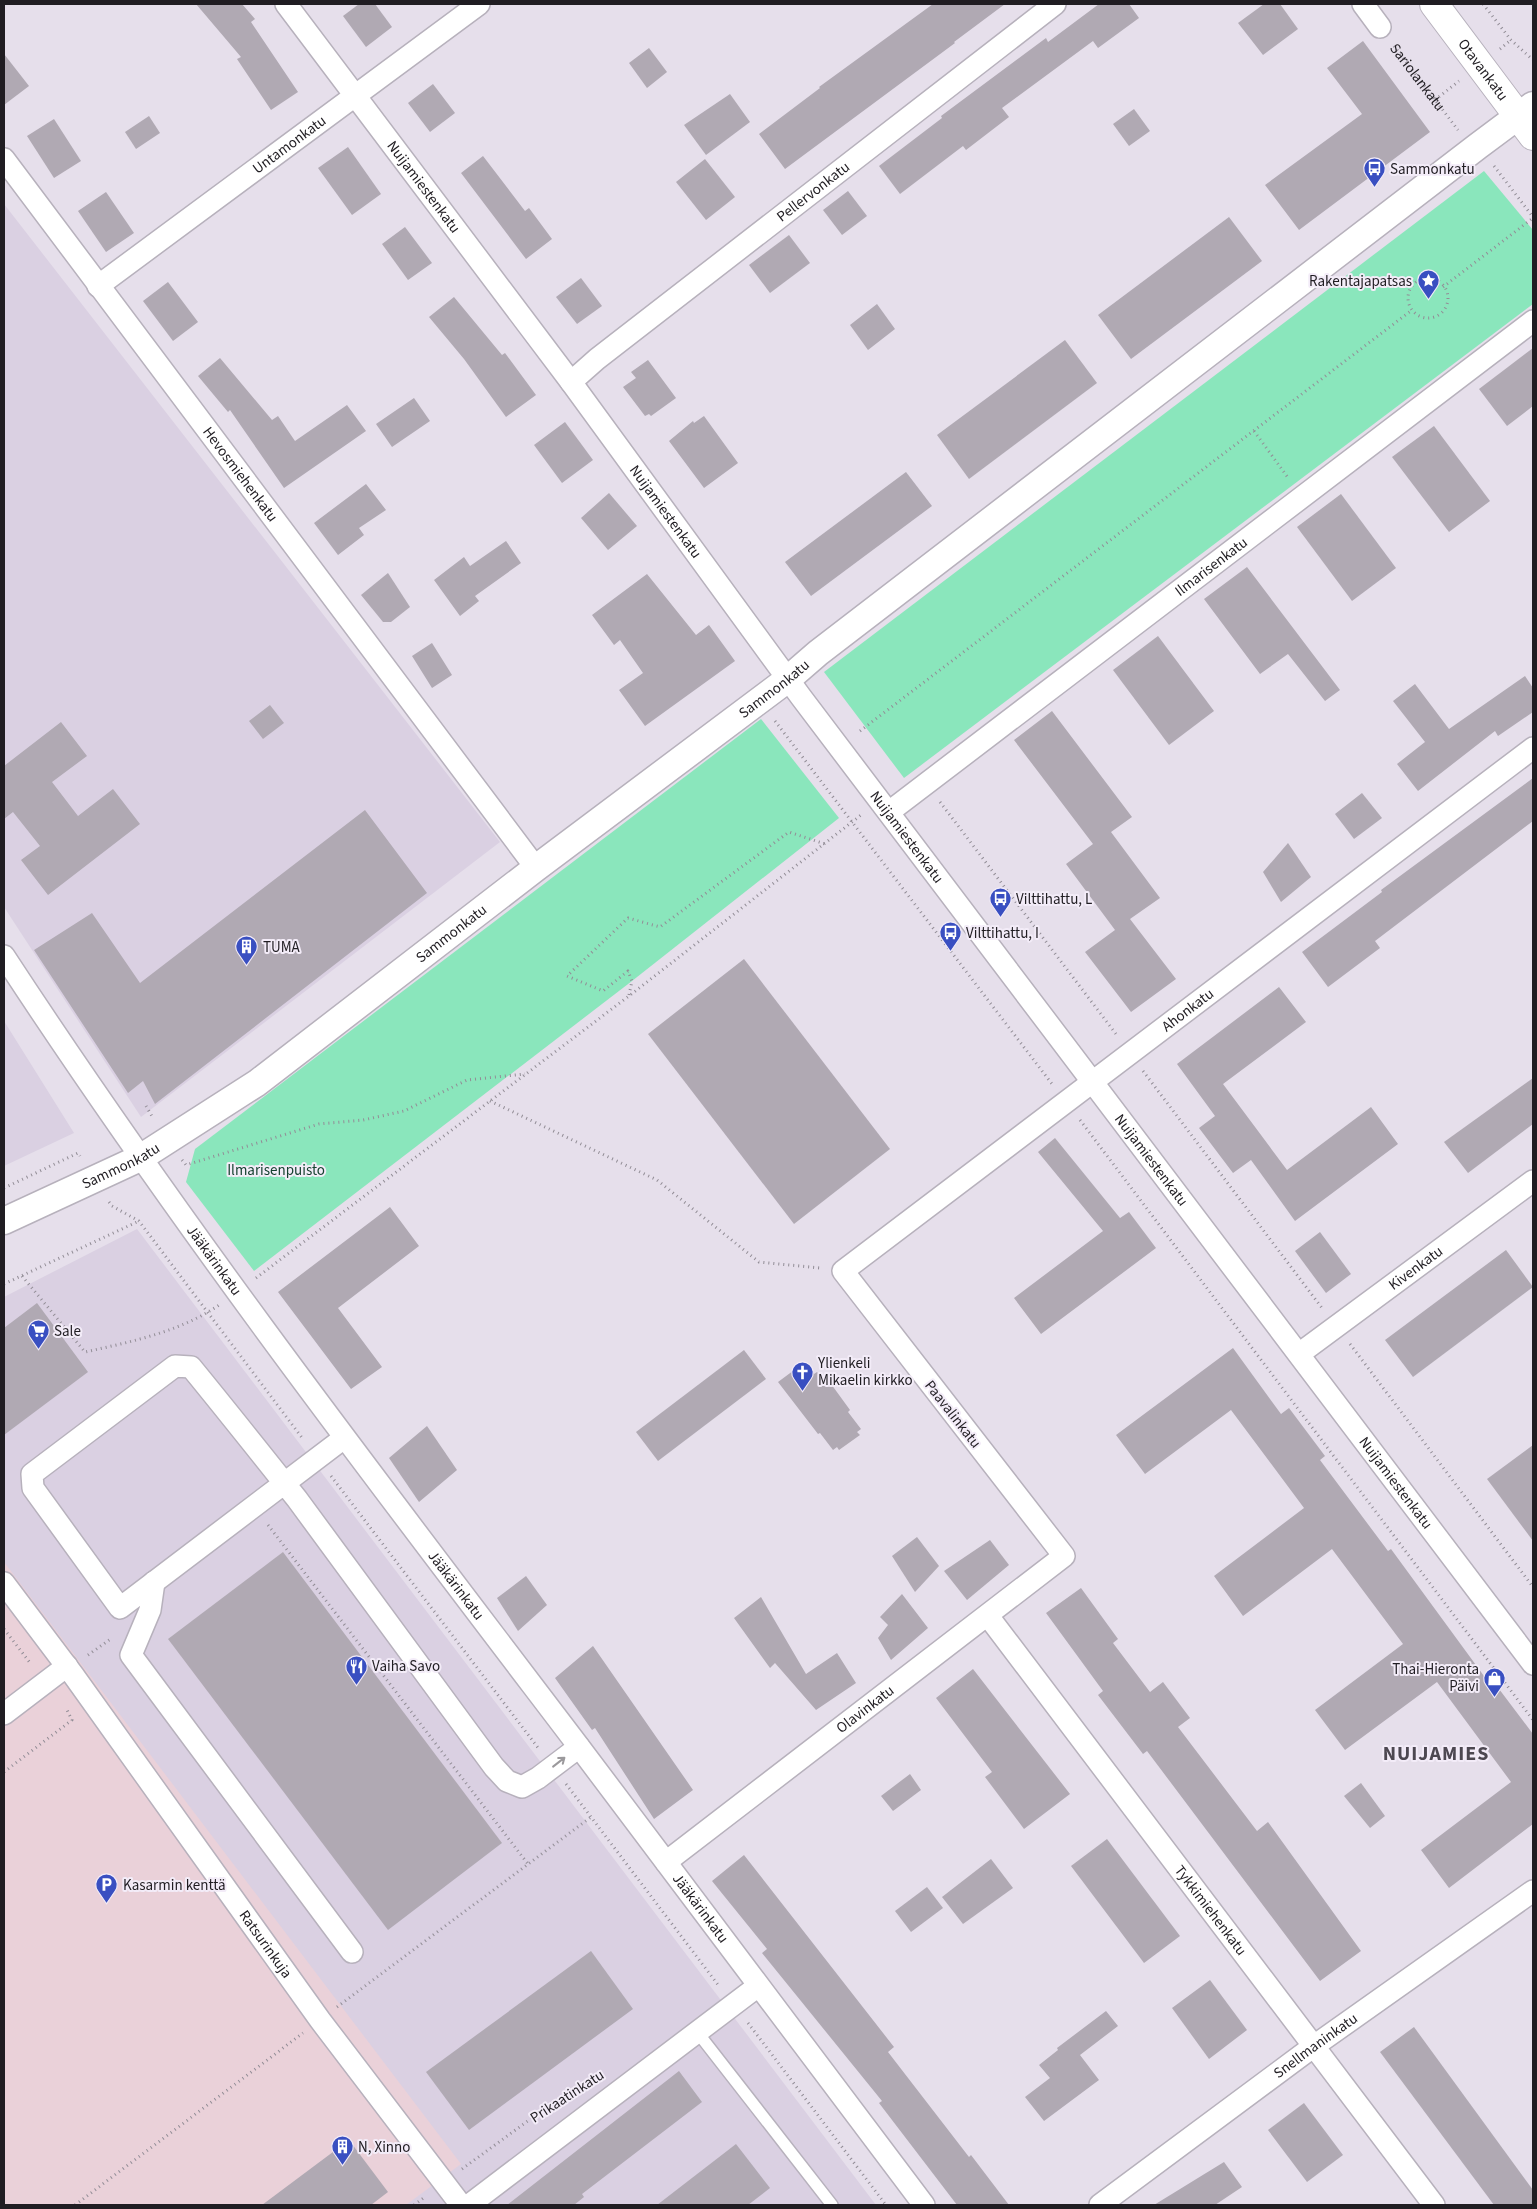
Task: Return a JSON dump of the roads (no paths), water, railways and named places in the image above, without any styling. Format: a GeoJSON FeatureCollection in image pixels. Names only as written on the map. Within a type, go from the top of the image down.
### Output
{"type":"FeatureCollection","features":[{"type":"Feature","properties":{"kind":"main road","name":"Otavankatu"},"geometry":{"type":"LineString","coordinates":[[1434,4],[1528,119]]}},
{"type":"Feature","properties":{"kind":"street","name":"Nuijamiestenkatu"},"geometry":{"type":"LineString","coordinates":[[286,4],[571,382],[788,679],[1533,1664]]}},
{"type":"Feature","properties":{"kind":"street","name":"Untamonkatu"},"geometry":{"type":"LineString","coordinates":[[98,286],[479,4]]}},
{"type":"Feature","properties":{"kind":"street","name":"Pellervonkatu"},"geometry":{"type":"LineString","coordinates":[[571,382],[613,347],[1055,4]]}},
{"type":"Feature","properties":{"kind":"street"},"geometry":{"type":"LineString","coordinates":[[1363,4],[1380,27]]}},
{"type":"Feature","properties":{"kind":"street","name":"Sammonkatu"},"geometry":{"type":"LineString","coordinates":[[4,1221],[140,1158],[257,1083],[536,868],[788,679],[818,653],[1478,146],[1528,119]]}},
{"type":"Feature","properties":{"kind":"street","name":"Hevosmiehenkatu"},"geometry":{"type":"LineString","coordinates":[[4,159],[536,868]]}},
{"type":"Feature","properties":{"kind":"street","name":"Ilmarisenkatu"},"geometry":{"type":"LineString","coordinates":[[889,812],[1533,321]]}},
{"type":"Feature","properties":{"kind":"street","name":"Ahonkatu"},"geometry":{"type":"LineString","coordinates":[[843,1271],[1533,748]]}},
{"type":"Feature","properties":{"kind":"street","name":"Jääkärinkatu"},"geometry":{"type":"LineString","coordinates":[[4,956],[82,1075],[236,1293],[924,2205]]}},
{"type":"Feature","properties":{"kind":"street","name":"Kivenkatu"},"geometry":{"type":"LineString","coordinates":[[1299,1354],[1533,1182]]}},
{"type":"Feature","properties":{"kind":"street","name":"Paavalinkatu"},"geometry":{"type":"LineString","coordinates":[[843,1271],[1064,1556]]}},
{"type":"Feature","properties":{"kind":"street"},"geometry":{"type":"LineString","coordinates":[[344,1438],[284,1483],[120,1608],[33,1488],[32,1474],[176,1366],[191,1367],[284,1483],[494,1767],[507,1781],[522,1787],[546,1773],[579,1747]]}},
{"type":"Feature","properties":{"kind":"street","name":"Olavinkatu"},"geometry":{"type":"LineString","coordinates":[[666,1862],[1064,1556]]}},
{"type":"Feature","properties":{"kind":"street"},"geometry":{"type":"LineString","coordinates":[[154,1582],[150,1610],[131,1654],[352,1952]]}},
{"type":"Feature","properties":{"kind":"street","name":"Ratsurinkuja"},"geometry":{"type":"LineString","coordinates":[[4,1583],[66,1666],[320,2020],[460,2205]]}},
{"type":"Feature","properties":{"kind":"street","name":"Tykkimiehenkatu"},"geometry":{"type":"LineString","coordinates":[[988,1616],[1434,2205]]}},
{"type":"Feature","properties":{"kind":"street"},"geometry":{"type":"LineString","coordinates":[[4,1714],[66,1666]]}},
{"type":"Feature","properties":{"kind":"street","name":"Snellmaninkatu"},"geometry":{"type":"LineString","coordinates":[[1100,2205],[1314,2046],[1533,1891]]}},
{"type":"Feature","properties":{"kind":"street","name":"Prikaatinkatu"},"geometry":{"type":"LineString","coordinates":[[469,2205],[758,1986]]}},
{"type":"Feature","properties":{"kind":"lane"},"geometry":{"type":"LineString","coordinates":[[698,2032],[832,2205]]}},
{"type":"Feature","properties":{"kind":"place","name":"Sammonkatu"},"geometry":{"type":"Point","coordinates":[1374,188]}},
{"type":"Feature","properties":{"kind":"place","name":"Rakentajapatsas"},"geometry":{"type":"Point","coordinates":[1428,300]}},
{"type":"Feature","properties":{"kind":"place","name":"Vilttihattu, L"},"geometry":{"type":"Point","coordinates":[1000,918]}},
{"type":"Feature","properties":{"kind":"place","name":"Vilttihattu, I"},"geometry":{"type":"Point","coordinates":[950,952]}},
{"type":"Feature","properties":{"kind":"place","name":"TUMA"},"geometry":{"type":"Point","coordinates":[247,966]}},
{"type":"Feature","properties":{"kind":"place","name":"Sale"},"geometry":{"type":"Point","coordinates":[38,1350]}},
{"type":"Feature","properties":{"kind":"place","name":"Ylienkeli Mikaelin kirkko"},"geometry":{"type":"Point","coordinates":[802,1391]}},
{"type":"Feature","properties":{"kind":"place","name":"Vaiha Savo"},"geometry":{"type":"Point","coordinates":[356,1685]}},
{"type":"Feature","properties":{"kind":"place","name":"Thai-Hieronta Päivi"},"geometry":{"type":"Point","coordinates":[1495,1697]}},
{"type":"Feature","properties":{"kind":"place","name":"Kasarmin kenttä"},"geometry":{"type":"Point","coordinates":[107,1904]}},
{"type":"Feature","properties":{"kind":"place","name":"N, Xinno"},"geometry":{"type":"Point","coordinates":[342,2166]}},
{"type":"Feature","properties":{"kind":"district","name":"NUIJAMIES"},"geometry":{"type":"Point","coordinates":[1436,1753]}},
{"type":"Feature","properties":{"kind":"park label","name":"Ilmarisenpuisto"},"geometry":{"type":"Point","coordinates":[276,1170]}}]}
